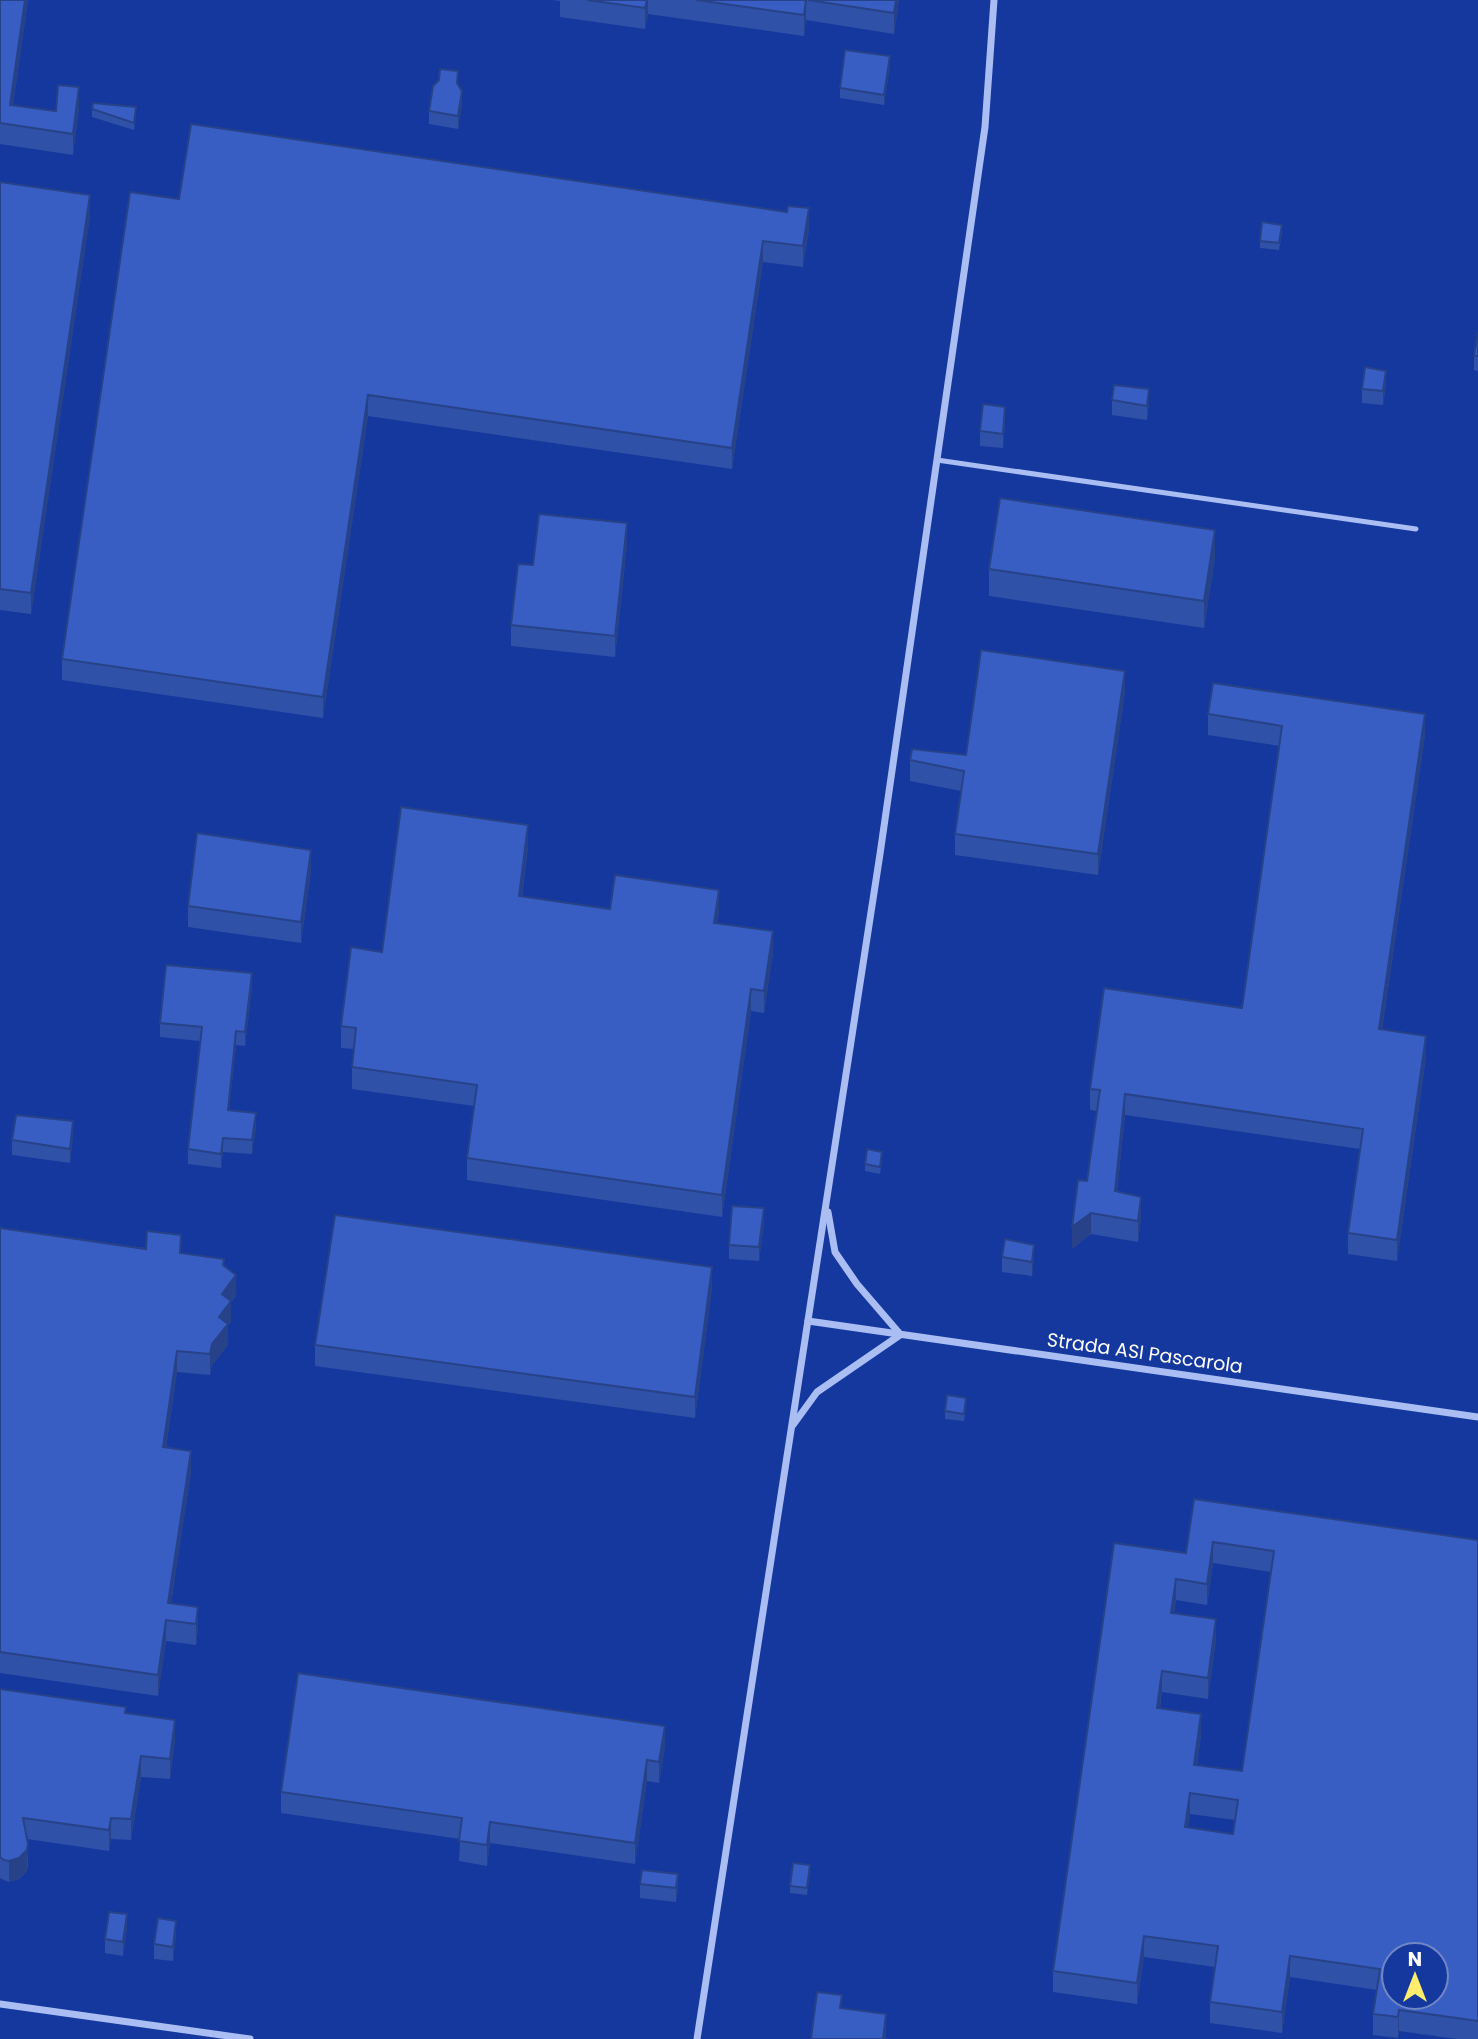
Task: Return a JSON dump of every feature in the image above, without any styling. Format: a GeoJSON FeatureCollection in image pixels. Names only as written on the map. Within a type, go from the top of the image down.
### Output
{"type":"FeatureCollection","features":[{"type":"Feature","properties":{"kind":"street"},"geometry":{"type":"LineString","coordinates":[[697,2039],[880,854],[985,127],[994,0]]}},
{"type":"Feature","properties":{"kind":"street"},"geometry":{"type":"LineString","coordinates":[[792,1427],[817,1392],[901,1334],[857,1284],[835,1252],[827,1202]]}},
{"type":"Feature","properties":{"kind":"street","name":"Strada ASI Pascarola"},"geometry":{"type":"LineString","coordinates":[[808,1321],[1478,1417]]}},
{"type":"Feature","properties":{"kind":"street"},"geometry":{"type":"LineString","coordinates":[[0,2004],[250,2039]]}},
{"type":"Feature","properties":{"kind":"lane"},"geometry":{"type":"LineString","coordinates":[[937,460],[1416,529]]}},
{"type":"Feature","properties":{"kind":"building"},"geometry":{"type":"Polygon","coordinates":[[[0,0],[25,0],[10,105],[56,111],[58,85],[79,87],[73,134],[0,123],[0,0]]]}},
{"type":"Feature","properties":{"kind":"building"},"geometry":{"type":"Polygon","coordinates":[[[587,0],[647,0],[645,8],[587,0]]]}},
{"type":"Feature","properties":{"kind":"building"},"geometry":{"type":"Polygon","coordinates":[[[696,0],[806,0],[804,15],[696,0]]]}},
{"type":"Feature","properties":{"kind":"building"},"geometry":{"type":"Polygon","coordinates":[[[808,0],[896,0],[894,13],[808,0]]]}},
{"type":"Feature","properties":{"kind":"building"},"geometry":{"type":"Polygon","coordinates":[[[845,50],[890,56],[884,95],[840,88],[845,50]]]}},
{"type":"Feature","properties":{"kind":"building"},"geometry":{"type":"Polygon","coordinates":[[[440,69],[458,71],[457,83],[462,91],[458,116],[429,111],[433,86],[439,80],[440,69]]]}},
{"type":"Feature","properties":{"kind":"building"},"geometry":{"type":"Polygon","coordinates":[[[93,103],[136,107],[134,123],[92,109],[93,103]]]}},
{"type":"Feature","properties":{"kind":"building"},"geometry":{"type":"Polygon","coordinates":[[[191,124],[787,212],[788,206],[809,208],[803,246],[763,241],[732,448],[368,395],[323,697],[62,659],[130,192],[179,199],[191,124]]]}},
{"type":"Feature","properties":{"kind":"building"},"geometry":{"type":"Polygon","coordinates":[[[0,182],[90,195],[31,593],[0,589],[0,182]]]}},
{"type":"Feature","properties":{"kind":"building"},"geometry":{"type":"Polygon","coordinates":[[[1262,222],[1282,225],[1279,243],[1260,241],[1262,222]]]}},
{"type":"Feature","properties":{"kind":"building"},"geometry":{"type":"Polygon","coordinates":[[[1478,332],[1478,356],[1474,356],[1478,332]]]}},
{"type":"Feature","properties":{"kind":"building"},"geometry":{"type":"Polygon","coordinates":[[[1365,367],[1386,371],[1383,391],[1362,389],[1365,367]]]}},
{"type":"Feature","properties":{"kind":"building"},"geometry":{"type":"Polygon","coordinates":[[[1114,385],[1149,389],[1147,406],[1112,400],[1114,385]]]}},
{"type":"Feature","properties":{"kind":"building"},"geometry":{"type":"Polygon","coordinates":[[[983,404],[1005,407],[1003,434],[980,431],[983,404]]]}},
{"type":"Feature","properties":{"kind":"building"},"geometry":{"type":"Polygon","coordinates":[[[1000,498],[1215,530],[1204,601],[989,569],[1000,498]]]}},
{"type":"Feature","properties":{"kind":"building"},"geometry":{"type":"Polygon","coordinates":[[[539,514],[627,523],[615,636],[511,625],[518,564],[533,565],[539,514]]]}},
{"type":"Feature","properties":{"kind":"building"},"geometry":{"type":"Polygon","coordinates":[[[981,650],[1125,671],[1098,854],[955,834],[964,771],[910,760],[912,749],[966,755],[981,650]]]}},
{"type":"Feature","properties":{"kind":"building"},"geometry":{"type":"Polygon","coordinates":[[[1213,683],[1425,714],[1379,1029],[1426,1036],[1397,1240],[1348,1233],[1363,1129],[1125,1094],[1115,1191],[1141,1197],[1138,1221],[1091,1213],[1072,1227],[1078,1180],[1087,1181],[1100,1090],[1090,1089],[1104,988],[1242,1008],[1282,726],[1208,714],[1213,683]]]}},
{"type":"Feature","properties":{"kind":"building"},"geometry":{"type":"Polygon","coordinates":[[[401,807],[528,825],[519,896],[610,909],[615,875],[719,890],[714,923],[773,931],[764,991],[751,989],[722,1195],[467,1158],[477,1085],[352,1067],[356,1028],[341,1026],[351,947],[382,952],[401,807]]]}},
{"type":"Feature","properties":{"kind":"building"},"geometry":{"type":"Polygon","coordinates":[[[197,833],[311,850],[301,922],[188,906],[197,833]]]}},
{"type":"Feature","properties":{"kind":"building"},"geometry":{"type":"Polygon","coordinates":[[[166,965],[252,973],[245,1032],[236,1031],[228,1110],[256,1113],[252,1140],[223,1138],[221,1154],[188,1149],[202,1027],[160,1023],[166,965]]]}},
{"type":"Feature","properties":{"kind":"building"},"geometry":{"type":"Polygon","coordinates":[[[16,1115],[73,1121],[70,1149],[12,1140],[16,1115]]]}},
{"type":"Feature","properties":{"kind":"building"},"geometry":{"type":"Polygon","coordinates":[[[867,1149],[882,1152],[880,1167],[865,1164],[867,1149]]]}},
{"type":"Feature","properties":{"kind":"building"},"geometry":{"type":"Polygon","coordinates":[[[732,1206],[764,1208],[759,1247],[729,1245],[732,1206]]]}},
{"type":"Feature","properties":{"kind":"building"},"geometry":{"type":"Polygon","coordinates":[[[335,1215],[712,1267],[695,1397],[315,1345],[335,1215]]]}},
{"type":"Feature","properties":{"kind":"building"},"geometry":{"type":"Polygon","coordinates":[[[0,1228],[146,1249],[147,1231],[181,1235],[180,1253],[224,1259],[223,1265],[236,1275],[222,1294],[231,1301],[219,1317],[228,1324],[212,1344],[210,1354],[177,1351],[163,1447],[191,1451],[168,1603],[198,1607],[196,1624],[166,1620],[158,1675],[0,1652],[0,1228]]]}},
{"type":"Feature","properties":{"kind":"building"},"geometry":{"type":"Polygon","coordinates":[[[1005,1239],[1034,1245],[1032,1262],[1002,1257],[1005,1239]]]}},
{"type":"Feature","properties":{"kind":"building"},"geometry":{"type":"Polygon","coordinates":[[[947,1395],[966,1398],[964,1414],[945,1411],[947,1395]]]}},
{"type":"Feature","properties":{"kind":"building"},"geometry":{"type":"Polygon","coordinates":[[[1194,1499],[1478,1540],[1478,2021],[1406,2011],[1450,2011],[1450,1941],[1380,1941],[1380,1969],[1290,1956],[1282,2012],[1210,2002],[1218,1946],[1144,1936],[1137,1983],[1053,1971],[1114,1543],[1186,1553],[1194,1499]],[[1213,1542],[1207,1584],[1176,1579],[1171,1613],[1216,1619],[1208,1678],[1162,1671],[1157,1708],[1201,1714],[1194,1765],[1242,1771],[1274,1551],[1213,1542]],[[1190,1793],[1185,1827],[1233,1834],[1238,1800],[1190,1793]]]}},
{"type":"Feature","properties":{"kind":"building"},"geometry":{"type":"Polygon","coordinates":[[[298,1673],[665,1726],[659,1762],[647,1760],[635,1843],[490,1822],[487,1845],[459,1841],[462,1818],[281,1792],[298,1673]]]}},
{"type":"Feature","properties":{"kind":"building"},"geometry":{"type":"Polygon","coordinates":[[[0,1689],[126,1707],[125,1713],[175,1720],[170,1759],[141,1756],[131,1819],[111,1818],[109,1830],[23,1818],[27,1850],[19,1858],[9,1861],[0,1857],[0,1689]]]}},
{"type":"Feature","properties":{"kind":"building"},"geometry":{"type":"Polygon","coordinates":[[[793,1863],[810,1865],[807,1888],[790,1886],[793,1863]]]}},
{"type":"Feature","properties":{"kind":"building"},"geometry":{"type":"Polygon","coordinates":[[[642,1870],[678,1874],[676,1888],[640,1884],[642,1870]]]}},
{"type":"Feature","properties":{"kind":"building"},"geometry":{"type":"Polygon","coordinates":[[[109,1912],[127,1914],[123,1942],[105,1939],[109,1912]]]}},
{"type":"Feature","properties":{"kind":"building"},"geometry":{"type":"Polygon","coordinates":[[[158,1918],[176,1921],[173,1947],[154,1944],[158,1918]]]}},
{"type":"Feature","properties":{"kind":"building"},"geometry":{"type":"Polygon","coordinates":[[[1380,1969],[1380,2011],[1399,2011],[1398,2017],[1373,2014],[1380,1969]]]}},
{"type":"Feature","properties":{"kind":"building"},"geometry":{"type":"Polygon","coordinates":[[[817,1992],[842,1995],[840,2008],[886,2014],[883,2039],[811,2039],[817,1992]]]}}]}
